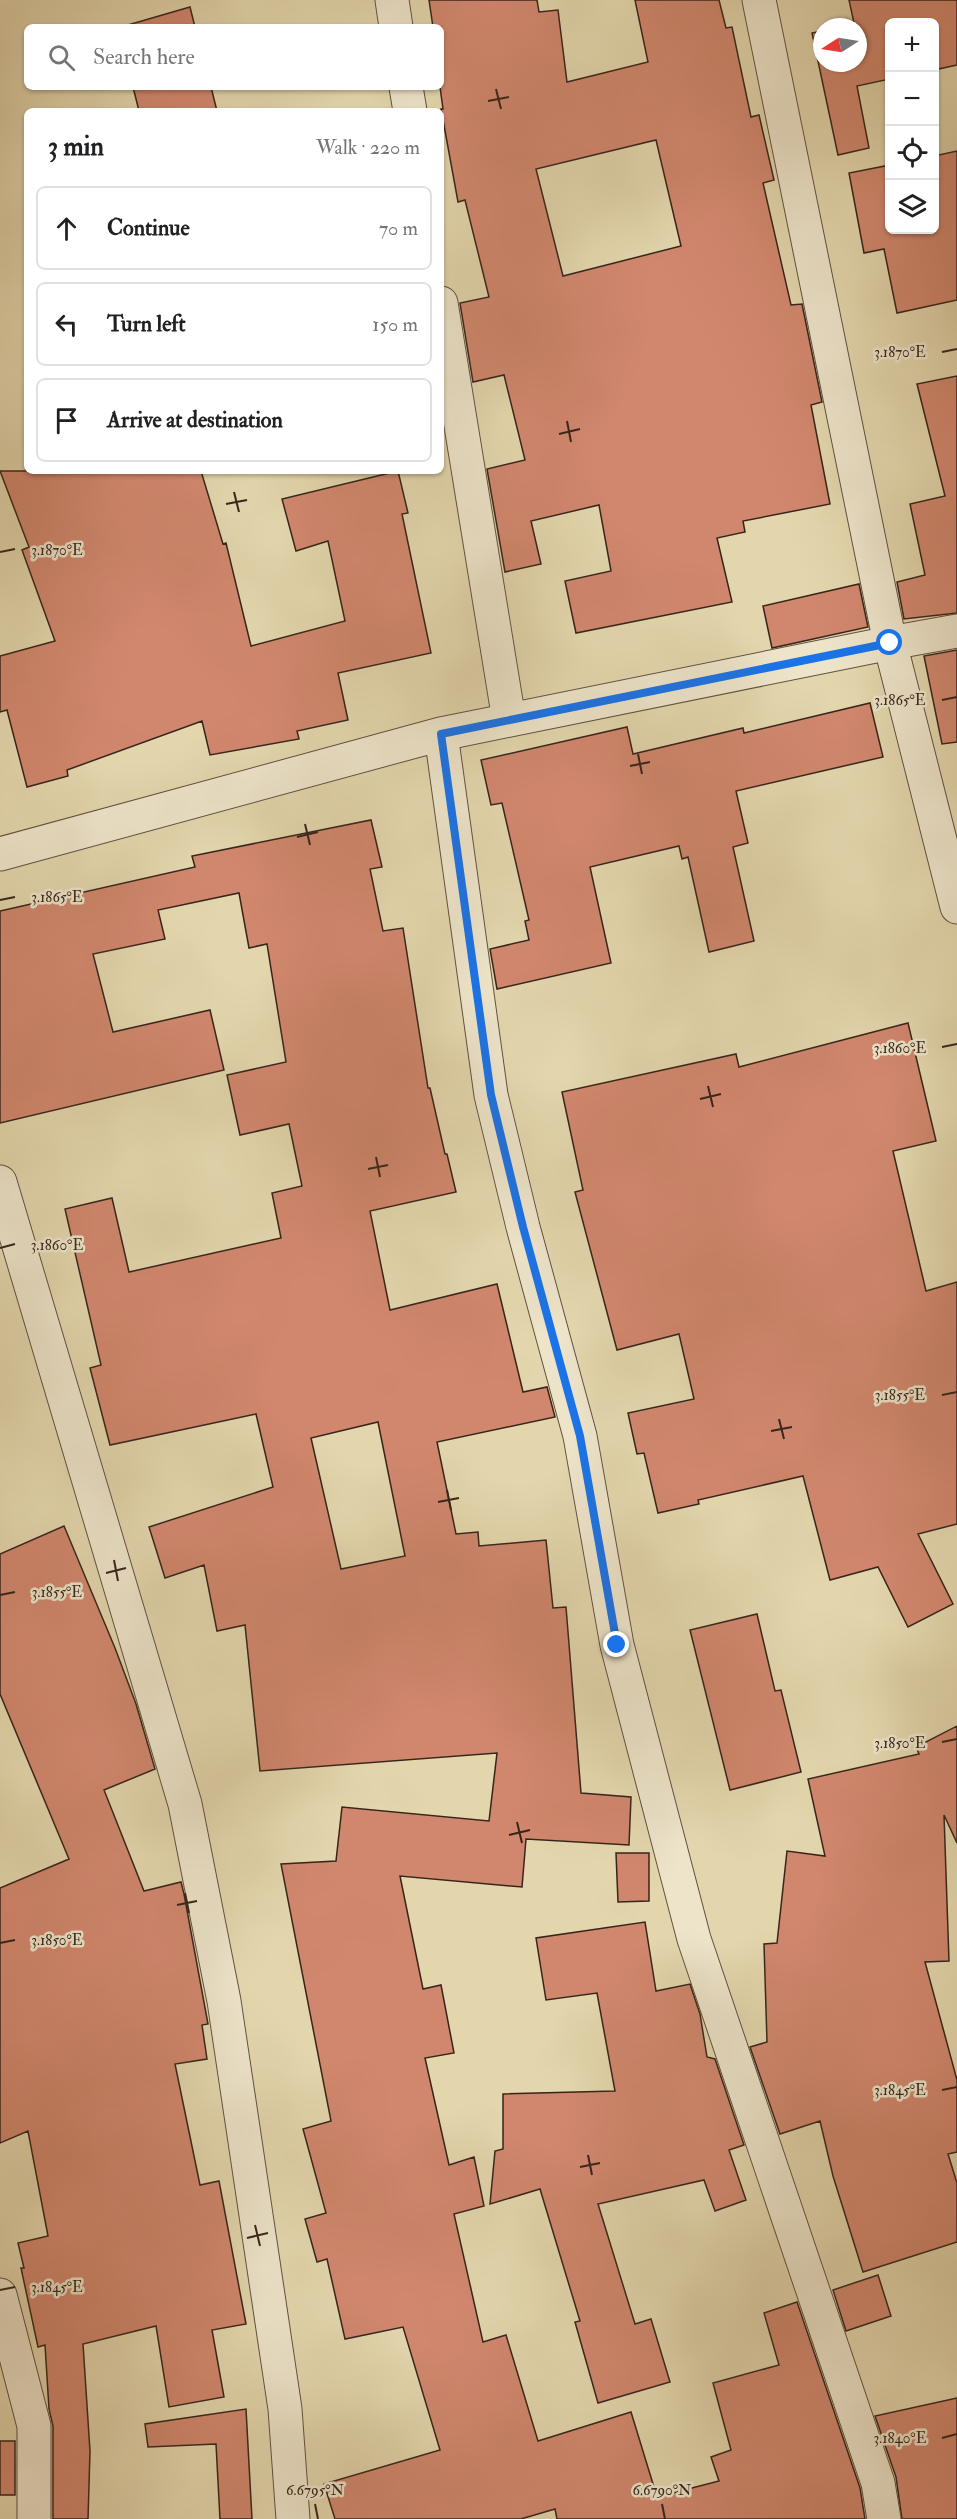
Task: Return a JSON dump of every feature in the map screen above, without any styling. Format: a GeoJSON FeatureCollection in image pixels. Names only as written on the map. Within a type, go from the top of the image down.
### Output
{"type":"FeatureCollection","features":[{"type":"Feature","properties":{"kind":"street"},"geometry":{"type":"LineString","coordinates":[[392,0],[396,24]]}},
{"type":"Feature","properties":{"kind":"street"},"geometry":{"type":"LineString","coordinates":[[759,0],[890,643],[957,907]]}},
{"type":"Feature","properties":{"kind":"street"},"geometry":{"type":"LineString","coordinates":[[406,90],[410,108]]}},
{"type":"Feature","properties":{"kind":"street"},"geometry":{"type":"LineString","coordinates":[[444,321],[509,720]]}},
{"type":"Feature","properties":{"kind":"street"},"geometry":{"type":"LineString","coordinates":[[0,854],[441,734],[890,643],[957,632]]}},
{"type":"Feature","properties":{"kind":"street"},"geometry":{"type":"LineString","coordinates":[[441,734],[491,1095],[523,1227],[580,1436],[617,1645],[694,1939],[878,2482],[884,2519]]}},
{"type":"Feature","properties":{"kind":"street"},"geometry":{"type":"LineString","coordinates":[[0,1182],[184,1804],[226,2012],[285,2409],[294,2519]]}},
{"type":"Feature","properties":{"kind":"street"},"geometry":{"type":"LineString","coordinates":[[0,2295],[34,2426],[34,2519]]}},
{"type":"Feature","properties":{"kind":"building"},"geometry":{"type":"Polygon","coordinates":[[[429,0],[537,0],[539,12],[558,10],[567,82],[648,62],[635,0],[719,0],[726,28],[732,27],[751,117],[759,115],[774,180],[763,183],[791,305],[802,304],[822,402],[811,405],[830,504],[743,521],[745,532],[717,538],[732,602],[576,633],[565,581],[611,571],[599,505],[531,521],[541,564],[505,572],[487,469],[525,460],[504,375],[473,382],[460,303],[489,297],[465,200],[458,202],[440,90],[444,90],[444,24],[433,24],[429,0]],[[656,140],[536,169],[563,276],[681,246],[656,140]]]}},
{"type":"Feature","properties":{"kind":"building"},"geometry":{"type":"Polygon","coordinates":[[[849,0],[957,0],[957,65],[939,69],[939,18],[885,18],[885,80],[857,86],[869,148],[838,155],[820,72],[867,72],[867,18],[853,18],[849,0]]]}},
{"type":"Feature","properties":{"kind":"building"},"geometry":{"type":"Polygon","coordinates":[[[190,7],[194,24],[131,24],[190,7]]]}},
{"type":"Feature","properties":{"kind":"building"},"geometry":{"type":"Polygon","coordinates":[[[134,90],[212,90],[216,108],[138,108],[134,90]]]}},
{"type":"Feature","properties":{"kind":"building"},"geometry":{"type":"Polygon","coordinates":[[[957,151],[957,300],[897,313],[884,249],[864,253],[849,173],[885,166],[885,234],[939,234],[939,155],[957,151]]]}},
{"type":"Feature","properties":{"kind":"building"},"geometry":{"type":"Polygon","coordinates":[[[957,376],[957,613],[904,619],[897,582],[925,575],[910,504],[945,496],[917,384],[957,376]]]}},
{"type":"Feature","properties":{"kind":"building"},"geometry":{"type":"Polygon","coordinates":[[[0,471],[24,471],[24,474],[202,474],[223,544],[226,543],[251,646],[345,621],[328,541],[296,551],[282,499],[386,474],[399,474],[408,513],[402,514],[431,653],[338,673],[348,720],[297,731],[299,739],[210,755],[202,721],[67,770],[68,776],[27,787],[7,710],[0,712],[0,656],[55,641],[22,550],[29,547],[0,471]]]}},
{"type":"Feature","properties":{"kind":"building"},"geometry":{"type":"Polygon","coordinates":[[[859,584],[868,627],[772,648],[763,606],[859,584]]]}},
{"type":"Feature","properties":{"kind":"building"},"geometry":{"type":"Polygon","coordinates":[[[957,650],[957,742],[942,744],[924,656],[957,650]]]}},
{"type":"Feature","properties":{"kind":"building"},"geometry":{"type":"Polygon","coordinates":[[[870,703],[883,757],[736,791],[748,843],[733,847],[754,941],[709,952],[688,857],[682,859],[679,846],[590,867],[611,963],[497,989],[490,949],[529,940],[525,921],[529,920],[502,803],[491,805],[481,760],[627,727],[633,754],[743,728],[744,733],[870,703]]]}},
{"type":"Feature","properties":{"kind":"building"},"geometry":{"type":"Polygon","coordinates":[[[371,820],[382,867],[370,869],[383,931],[403,928],[428,1088],[430,1088],[456,1192],[370,1211],[390,1310],[497,1284],[523,1392],[547,1387],[555,1417],[437,1442],[456,1534],[478,1532],[479,1546],[546,1540],[553,1608],[566,1607],[581,1793],[631,1797],[629,1845],[526,1839],[522,1887],[400,1876],[423,1989],[441,1985],[454,2053],[425,2058],[449,2165],[474,2157],[484,2206],[454,2214],[483,2342],[506,2335],[538,2441],[631,2412],[657,2497],[719,2481],[711,2457],[731,2450],[713,2383],[779,2365],[764,2313],[797,2302],[860,2488],[865,2519],[557,2519],[555,2509],[521,2519],[335,2519],[324,2484],[440,2450],[403,2327],[345,2339],[327,2259],[317,2262],[305,2219],[326,2213],[303,2129],[331,2121],[281,1864],[336,1861],[342,1807],[489,1821],[497,1753],[260,1771],[245,1625],[217,1631],[204,1565],[165,1578],[149,1527],[273,1487],[256,1414],[110,1445],[90,1368],[101,1365],[65,1209],[112,1198],[129,1272],[281,1238],[272,1193],[302,1186],[289,1124],[240,1135],[227,1075],[286,1062],[267,944],[249,948],[239,893],[158,910],[165,939],[93,954],[113,1032],[210,1010],[224,1070],[0,1123],[0,911],[195,867],[192,856],[371,820]],[[378,1422],[311,1438],[341,1569],[405,1556],[378,1422]]]}},
{"type":"Feature","properties":{"kind":"building"},"geometry":{"type":"Polygon","coordinates":[[[908,1023],[936,1141],[893,1151],[926,1291],[957,1282],[957,1524],[918,1534],[953,1604],[908,1627],[878,1567],[830,1580],[803,1476],[698,1500],[699,1504],[658,1513],[644,1453],[637,1454],[628,1413],[694,1399],[679,1334],[617,1350],[575,1192],[583,1190],[562,1092],[736,1054],[739,1067],[908,1023]]]}},
{"type":"Feature","properties":{"kind":"building"},"geometry":{"type":"Polygon","coordinates":[[[64,1526],[136,1704],[155,1769],[104,1790],[144,1891],[181,1882],[184,1894],[208,2024],[202,2025],[207,2059],[175,2064],[200,2185],[219,2181],[246,2324],[212,2330],[224,2397],[169,2407],[156,2326],[83,2344],[90,2451],[88,2519],[53,2519],[53,2426],[49,2409],[45,2345],[38,2347],[18,2243],[48,2236],[28,2131],[0,2143],[0,1888],[69,1859],[0,1694],[0,1554],[64,1526]]]}},
{"type":"Feature","properties":{"kind":"building"},"geometry":{"type":"Polygon","coordinates":[[[757,1614],[775,1691],[781,1690],[801,1772],[730,1790],[690,1630],[757,1614]]]}},
{"type":"Feature","properties":{"kind":"building"},"geometry":{"type":"Polygon","coordinates":[[[957,1726],[957,1843],[944,1815],[949,1961],[925,1962],[957,2080],[957,2152],[948,2154],[957,2183],[957,2242],[863,2272],[833,2176],[820,2121],[780,2134],[750,2047],[767,2042],[764,1944],[777,1943],[787,1851],[825,1856],[808,1779],[919,1754],[916,1747],[957,1726]]]}},
{"type":"Feature","properties":{"kind":"building"},"geometry":{"type":"Polygon","coordinates":[[[616,1853],[649,1853],[649,1901],[618,1902],[616,1853]]]}},
{"type":"Feature","properties":{"kind":"building"},"geometry":{"type":"Polygon","coordinates":[[[645,1922],[656,1991],[690,1984],[700,2014],[707,2057],[715,2059],[744,2145],[729,2150],[746,2200],[715,2211],[704,2180],[598,2204],[635,2324],[651,2319],[670,2382],[598,2403],[575,2322],[580,2321],[540,2189],[490,2204],[495,2151],[503,2149],[503,2094],[615,2091],[597,1993],[546,2000],[536,1938],[645,1922]]]}},
{"type":"Feature","properties":{"kind":"building"},"geometry":{"type":"Polygon","coordinates":[[[878,2275],[891,2316],[846,2331],[833,2290],[878,2275]]]}},
{"type":"Feature","properties":{"kind":"building"},"geometry":{"type":"Polygon","coordinates":[[[957,2398],[957,2519],[902,2519],[896,2477],[875,2416],[957,2398]]]}},
{"type":"Feature","properties":{"kind":"building"},"geometry":{"type":"Polygon","coordinates":[[[246,2409],[252,2519],[220,2519],[216,2444],[148,2447],[145,2424],[246,2409]]]}},
{"type":"Feature","properties":{"kind":"building"},"geometry":{"type":"Polygon","coordinates":[[[0,2441],[15,2441],[15,2495],[0,2495],[0,2441]]]}},
{"type":"Feature","properties":{"kind":"route"},"geometry":{"type":"LineString","coordinates":[[617,1645],[580,1436],[523,1227],[491,1095],[441,734],[890,643]]}}]}
